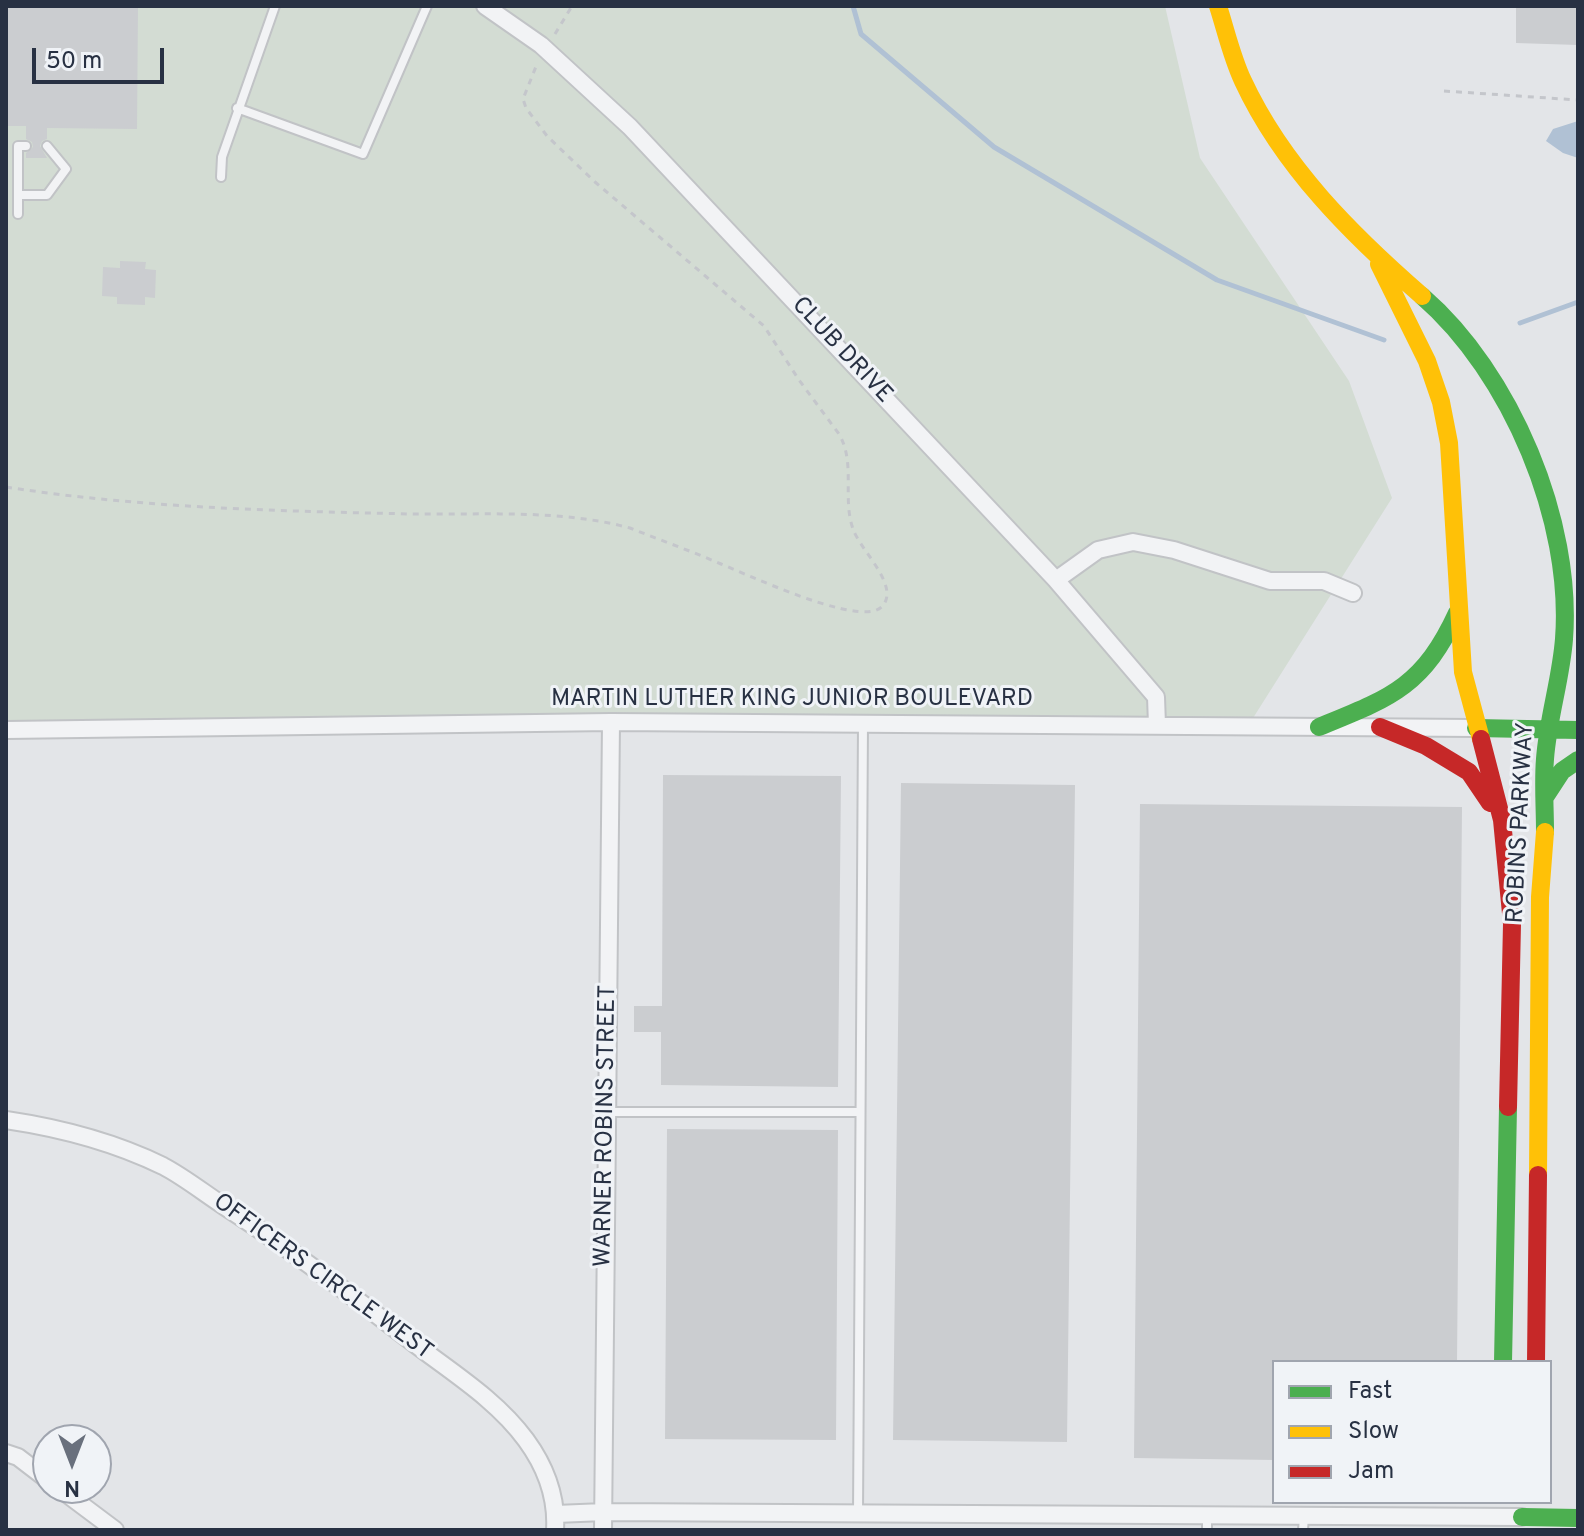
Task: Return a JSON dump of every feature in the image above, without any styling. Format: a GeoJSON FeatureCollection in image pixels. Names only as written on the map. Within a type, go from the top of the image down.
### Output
{"type":"FeatureCollection","features":[{"type":"Feature","properties":{"kind":"street","name":"CLUB DRIVE"},"geometry":{"type":"LineString","coordinates":[[485,6],[546,50],[630,127],[1056,580],[1156,697],[1157,725]]}},
{"type":"Feature","properties":{"kind":"street","name":"ROBINS PARKWAY"},"geometry":{"type":"LineString","coordinates":[[1218,6],[1243,81],[1291,163],[1374,254],[1441,312],[1500,389],[1539,473],[1556,535],[1564,594],[1564,639],[1545,758],[1540,897],[1536,1360]]}},
{"type":"Feature","properties":{"kind":"street","name":"ROBINS PARKWAY"},"geometry":{"type":"LineString","coordinates":[[1374,254],[1427,361],[1441,402],[1450,457],[1463,672],[1502,820],[1512,924],[1503,1360]]}},
{"type":"Feature","properties":{"kind":"street"},"geometry":{"type":"LineString","coordinates":[[1056,580],[1098,550],[1133,542],[1174,550],[1270,581],[1324,581],[1353,593]]}},
{"type":"Feature","properties":{"kind":"street"},"geometry":{"type":"LineString","coordinates":[[1319,727],[1389,698],[1426,671],[1446,639],[1459,607]]}},
{"type":"Feature","properties":{"kind":"street"},"geometry":{"type":"LineString","coordinates":[[1564,639],[1578,661]]}},
{"type":"Feature","properties":{"kind":"street","name":"MARTIN LUTHER KING JUNIOR BOULEVARD"},"geometry":{"type":"LineString","coordinates":[[6,730],[611,722],[1578,730]]}},
{"type":"Feature","properties":{"kind":"street","name":"WARNER ROBINS STREET"},"geometry":{"type":"LineString","coordinates":[[603,1530],[611,722]]}},
{"type":"Feature","properties":{"kind":"street"},"geometry":{"type":"LineString","coordinates":[[1380,727],[1426,746],[1469,772],[1502,820]]}},
{"type":"Feature","properties":{"kind":"street"},"geometry":{"type":"LineString","coordinates":[[1545,797],[1562,771],[1578,760]]}},
{"type":"Feature","properties":{"kind":"street","name":"OFFICERS CIRCLE WEST"},"geometry":{"type":"LineString","coordinates":[[6,1120],[82,1136],[125,1149],[165,1167],[305,1261],[466,1381],[500,1411],[526,1440],[548,1477],[555,1522]]}},
{"type":"Feature","properties":{"kind":"street"},"geometry":{"type":"LineString","coordinates":[[6,1453],[18,1457],[32,1468]]}},
{"type":"Feature","properties":{"kind":"street"},"geometry":{"type":"LineString","coordinates":[[80,1504],[115,1530]]}},
{"type":"Feature","properties":{"kind":"street"},"geometry":{"type":"LineString","coordinates":[[555,1522],[604,1512],[1304,1524],[1521,1513],[1578,1518]]}},
{"type":"Feature","properties":{"kind":"lane"},"geometry":{"type":"LineString","coordinates":[[221,177],[222,157],[237,108],[275,6]]}},
{"type":"Feature","properties":{"kind":"lane"},"geometry":{"type":"LineString","coordinates":[[237,108],[363,154],[427,6]]}},
{"type":"Feature","properties":{"kind":"lane"},"geometry":{"type":"LineString","coordinates":[[18,214],[18,146],[26,146]]}},
{"type":"Feature","properties":{"kind":"lane"},"geometry":{"type":"LineString","coordinates":[[18,195],[47,195],[66,169],[47,146]]}},
{"type":"Feature","properties":{"kind":"lane"},"geometry":{"type":"LineString","coordinates":[[858,1514],[863,724]]}},
{"type":"Feature","properties":{"kind":"lane"},"geometry":{"type":"LineString","coordinates":[[607,1112],[860,1112]]}},
{"type":"Feature","properties":{"kind":"path"},"geometry":{"type":"LineString","coordinates":[[6,487],[219,507],[537,515],[602,521],[630,528],[812,600],[869,612],[881,607],[887,588],[856,536],[850,518],[847,499],[849,464],[844,442],[764,326],[595,182],[535,121],[523,99],[532,71],[572,6]]}},
{"type":"Feature","properties":{"kind":"path"},"geometry":{"type":"LineString","coordinates":[[1444,91],[1578,100]]}},
{"type":"Feature","properties":{"kind":"shaded area"},"geometry":{"type":"Polygon","coordinates":[[[6,6],[1165,6],[1200,158],[1349,381],[1392,498],[1248,726],[6,722],[6,6]]]}},
{"type":"Feature","properties":{"kind":"water"},"geometry":{"type":"Polygon","coordinates":[[[1578,121],[1578,158],[1563,153],[1546,141],[1553,129],[1578,121]]]}},
{"type":"Feature","properties":{"kind":"building"},"geometry":{"type":"Polygon","coordinates":[[[6,6],[138,6],[137,129],[47,128],[47,139],[40,146],[47,158],[26,158],[26,153],[33,147],[32,142],[26,139],[26,126],[6,126],[6,6]]]}},
{"type":"Feature","properties":{"kind":"building"},"geometry":{"type":"Polygon","coordinates":[[[1516,6],[1578,6],[1578,45],[1516,43],[1516,6]]]}},
{"type":"Feature","properties":{"kind":"building"},"geometry":{"type":"Polygon","coordinates":[[[120,261],[146,262],[145,269],[156,270],[155,298],[145,297],[145,305],[117,304],[117,297],[102,296],[103,267],[120,268],[120,261]]]}},
{"type":"Feature","properties":{"kind":"building"},"geometry":{"type":"Polygon","coordinates":[[[663,775],[841,776],[838,1087],[661,1085],[661,1032],[634,1032],[634,1006],[662,1006],[663,775]]]}},
{"type":"Feature","properties":{"kind":"building"},"geometry":{"type":"Polygon","coordinates":[[[901,783],[1075,785],[1067,1442],[893,1440],[901,783]]]}},
{"type":"Feature","properties":{"kind":"building"},"geometry":{"type":"Polygon","coordinates":[[[1140,804],[1462,807],[1457,1360],[1272,1360],[1272,1460],[1134,1458],[1140,804]]]}},
{"type":"Feature","properties":{"kind":"building"},"geometry":{"type":"Polygon","coordinates":[[[667,1129],[838,1130],[836,1440],[665,1439],[667,1129]]]}},
{"type":"Feature","properties":{"kind":"waterway"},"geometry":{"type":"LineString","coordinates":[[853,6],[861,34],[994,147],[1217,280],[1384,340]]}},
{"type":"Feature","properties":{"kind":"waterway"},"geometry":{"type":"LineString","coordinates":[[1520,323],[1578,302]]}},
{"type":"Feature","properties":{"kind":"traffic: fast"},"geometry":{"type":"LineString","coordinates":[[1422,296],[1454,328],[1483,365],[1508,407],[1530,452],[1558,546],[1564,594],[1564,639],[1545,759],[1545,832]]}},
{"type":"Feature","properties":{"kind":"traffic: fast"},"geometry":{"type":"LineString","coordinates":[[1319,727],[1385,698],[1402,687],[1431,658],[1457,613]]}},
{"type":"Feature","properties":{"kind":"traffic: fast"},"geometry":{"type":"LineString","coordinates":[[1476,728],[1578,730]]}},
{"type":"Feature","properties":{"kind":"traffic: fast"},"geometry":{"type":"LineString","coordinates":[[1545,797],[1562,771],[1578,760]]}},
{"type":"Feature","properties":{"kind":"traffic: fast"},"geometry":{"type":"LineString","coordinates":[[1503,1360],[1508,1107]]}},
{"type":"Feature","properties":{"kind":"traffic: fast"},"geometry":{"type":"LineString","coordinates":[[1522,1517],[1578,1518]]}},
{"type":"Feature","properties":{"kind":"traffic: slow"},"geometry":{"type":"LineString","coordinates":[[1218,6],[1239,72],[1278,142],[1345,224],[1422,296]]}},
{"type":"Feature","properties":{"kind":"traffic: slow"},"geometry":{"type":"LineString","coordinates":[[1379,264],[1427,361],[1441,402],[1449,443],[1463,672],[1481,739]]}},
{"type":"Feature","properties":{"kind":"traffic: slow"},"geometry":{"type":"LineString","coordinates":[[1538,1175],[1540,897],[1545,832]]}},
{"type":"Feature","properties":{"kind":"traffic: jam"},"geometry":{"type":"LineString","coordinates":[[1380,727],[1426,746],[1469,772],[1490,803]]}},
{"type":"Feature","properties":{"kind":"traffic: jam"},"geometry":{"type":"LineString","coordinates":[[1481,739],[1502,820],[1512,924],[1508,1107]]}},
{"type":"Feature","properties":{"kind":"traffic: jam"},"geometry":{"type":"LineString","coordinates":[[1536,1360],[1538,1175]]}}]}
